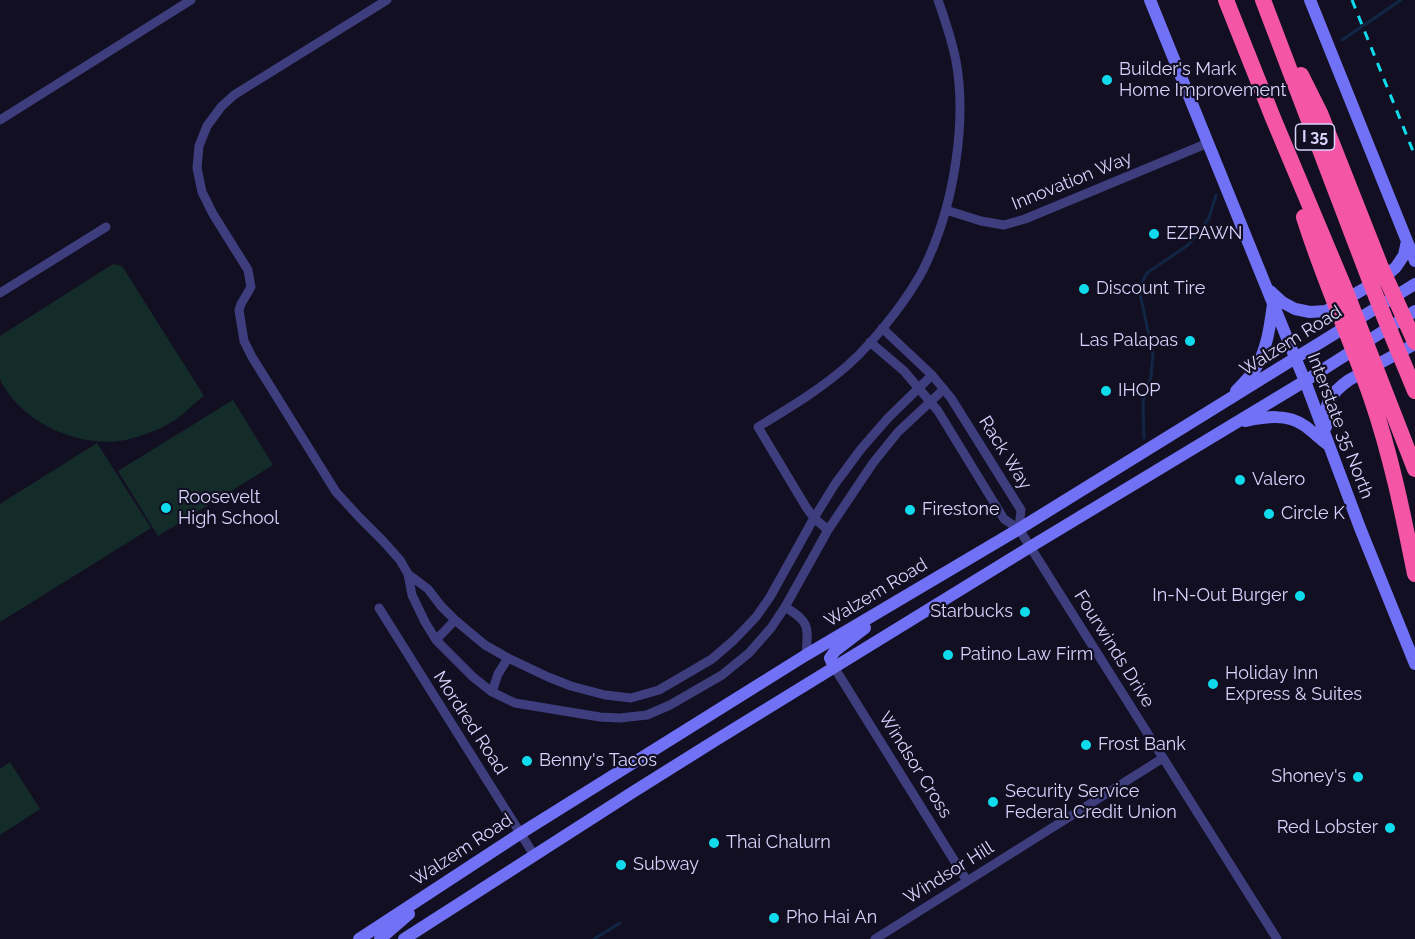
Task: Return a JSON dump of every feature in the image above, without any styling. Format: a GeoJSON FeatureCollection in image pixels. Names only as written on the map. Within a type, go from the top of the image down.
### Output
{"type":"FeatureCollection","features":[{"type":"Feature","properties":{"kind":"highway","name":"I 35"},"geometry":{"type":"LineString","coordinates":[[1226,0],[1273,118],[1317,257],[1337,290],[1377,392]]}},
{"type":"Feature","properties":{"kind":"highway","name":"I 35"},"geometry":{"type":"LineString","coordinates":[[1263,0],[1351,226],[1374,269],[1415,391]]}},
{"type":"Feature","properties":{"kind":"highway"},"geometry":{"type":"LineString","coordinates":[[1374,269],[1415,343]]}},
{"type":"Feature","properties":{"kind":"highway"},"geometry":{"type":"LineString","coordinates":[[1377,392],[1415,469]]}},
{"type":"Feature","properties":{"kind":"highway"},"geometry":{"type":"LineString","coordinates":[[1377,392],[1415,574]]}},
{"type":"Feature","properties":{"kind":"main road","name":"Interstate 35 North"},"geometry":{"type":"LineString","coordinates":[[1150,0],[1305,381],[1360,528],[1415,664]]}},
{"type":"Feature","properties":{"kind":"main road"},"geometry":{"type":"LineString","coordinates":[[1310,0],[1411,243],[1415,261]]}},
{"type":"Feature","properties":{"kind":"main road"},"geometry":{"type":"LineString","coordinates":[[1266,288],[1294,309],[1310,312],[1326,311],[1386,276],[1396,267],[1411,243]]}},
{"type":"Feature","properties":{"kind":"main road","name":"Walzem Road"},"geometry":{"type":"LineString","coordinates":[[359,939],[520,833],[806,655],[1019,529],[1415,284]]}},
{"type":"Feature","properties":{"kind":"main road"},"geometry":{"type":"LineString","coordinates":[[1223,404],[1243,384],[1258,363],[1269,331],[1273,303]]}},
{"type":"Feature","properties":{"kind":"main road"},"geometry":{"type":"LineString","coordinates":[[404,939],[834,666],[1238,422],[1415,311]]}},
{"type":"Feature","properties":{"kind":"main road"},"geometry":{"type":"LineString","coordinates":[[1329,446],[1325,411],[1332,394],[1349,380],[1415,343]]}},
{"type":"Feature","properties":{"kind":"main road"},"geometry":{"type":"LineString","coordinates":[[1238,422],[1268,417],[1290,419],[1304,425],[1329,446]]}},
{"type":"Feature","properties":{"kind":"main road"},"geometry":{"type":"LineString","coordinates":[[834,666],[831,658],[835,651],[896,602]]}},
{"type":"Feature","properties":{"kind":"main road"},"geometry":{"type":"LineString","coordinates":[[380,939],[436,889]]}},
{"type":"Feature","properties":{"kind":"street"},"geometry":{"type":"LineString","coordinates":[[0,120],[191,0]]}},
{"type":"Feature","properties":{"kind":"street"},"geometry":{"type":"LineString","coordinates":[[387,0],[234,95],[220,107],[207,126],[199,146],[197,168],[202,192],[248,270],[251,287],[240,304],[239,310],[244,341],[252,357],[336,492],[400,560],[408,574],[412,596],[436,640],[473,677],[492,692],[515,703],[600,717],[620,718],[647,715],[670,705],[722,675],[749,653],[771,628],[828,530],[873,463],[898,432],[944,389]]}},
{"type":"Feature","properties":{"kind":"street"},"geometry":{"type":"LineString","coordinates":[[828,530],[814,518],[806,507],[758,427],[806,397],[848,365],[907,296],[929,257],[946,210],[957,156],[960,105],[956,61],[947,24],[938,0]]}},
{"type":"Feature","properties":{"kind":"street","name":"Innovation Way"},"geometry":{"type":"LineString","coordinates":[[946,210],[981,221],[1004,225],[1025,219],[1208,143]]}},
{"type":"Feature","properties":{"kind":"street"},"geometry":{"type":"LineString","coordinates":[[0,293],[106,227]]}},
{"type":"Feature","properties":{"kind":"street","name":"Rack Way"},"geometry":{"type":"LineString","coordinates":[[870,342],[904,371],[931,402],[944,419],[1004,519],[1019,529],[1021,510],[944,389],[882,327]]}},
{"type":"Feature","properties":{"kind":"street"},"geometry":{"type":"LineString","coordinates":[[408,574],[428,589],[455,620],[485,645],[508,658],[571,686],[605,696],[631,698],[659,690],[712,659],[756,617],[770,597],[835,484],[888,418],[932,375]]}},
{"type":"Feature","properties":{"kind":"street","name":"Fourwinds Drive"},"geometry":{"type":"LineString","coordinates":[[1019,529],[1277,939]]}},
{"type":"Feature","properties":{"kind":"street"},"geometry":{"type":"LineString","coordinates":[[785,607],[806,622],[808,637],[806,655]]}},
{"type":"Feature","properties":{"kind":"street","name":"Mordred Road"},"geometry":{"type":"LineString","coordinates":[[379,608],[534,855]]}},
{"type":"Feature","properties":{"kind":"street"},"geometry":{"type":"LineString","coordinates":[[436,640],[455,620]]}},
{"type":"Feature","properties":{"kind":"street"},"geometry":{"type":"LineString","coordinates":[[492,692],[498,674],[508,658]]}},
{"type":"Feature","properties":{"kind":"street","name":"Windsor Cross"},"geometry":{"type":"LineString","coordinates":[[834,666],[967,881]]}},
{"type":"Feature","properties":{"kind":"street","name":"Windsor Hill"},"geometry":{"type":"LineString","coordinates":[[874,939],[1163,758]]}},
{"type":"Feature","properties":{"kind":"green space"},"geometry":{"type":"Polygon","coordinates":[[[113,264],[122,266],[204,396],[178,418],[160,429],[133,438],[99,442],[65,434],[48,427],[20,406],[9,394],[0,378],[0,336],[113,264]]]}},
{"type":"Feature","properties":{"kind":"green space"},"geometry":{"type":"Polygon","coordinates":[[[233,400],[273,465],[158,536],[118,471],[233,400]]]}},
{"type":"Feature","properties":{"kind":"green space"},"geometry":{"type":"Polygon","coordinates":[[[97,443],[151,528],[0,622],[0,504],[97,443]]]}},
{"type":"Feature","properties":{"kind":"green space"},"geometry":{"type":"Polygon","coordinates":[[[10,762],[40,809],[0,835],[0,769],[10,762]]]}},
{"type":"Feature","properties":{"kind":"waterway"},"geometry":{"type":"LineString","coordinates":[[1342,40],[1401,0]]}},
{"type":"Feature","properties":{"kind":"waterway"},"geometry":{"type":"LineString","coordinates":[[1144,438],[1143,402],[1151,376],[1153,354],[1139,289],[1147,273],[1188,245],[1209,218],[1216,195]]}},
{"type":"Feature","properties":{"kind":"waterway"},"geometry":{"type":"LineString","coordinates":[[594,939],[620,923]]}},
{"type":"Feature","properties":{"kind":"railway"},"geometry":{"type":"LineString","coordinates":[[1352,0],[1415,156]]}},
{"type":"Feature","properties":{"kind":"place","name":"Builder's Mark Home Improvement"},"geometry":{"type":"Point","coordinates":[1107,80]}},
{"type":"Feature","properties":{"kind":"place","name":"EZPAWN"},"geometry":{"type":"Point","coordinates":[1154,234]}},
{"type":"Feature","properties":{"kind":"place","name":"Discount Tire"},"geometry":{"type":"Point","coordinates":[1084,289]}},
{"type":"Feature","properties":{"kind":"place","name":"Las Palapas"},"geometry":{"type":"Point","coordinates":[1190,341]}},
{"type":"Feature","properties":{"kind":"place","name":"IHOP"},"geometry":{"type":"Point","coordinates":[1106,391]}},
{"type":"Feature","properties":{"kind":"place","name":"Valero"},"geometry":{"type":"Point","coordinates":[1240,480]}},
{"type":"Feature","properties":{"kind":"place","name":"Roosevelt High School"},"geometry":{"type":"Point","coordinates":[166,508]}},
{"type":"Feature","properties":{"kind":"place","name":"Firestone"},"geometry":{"type":"Point","coordinates":[910,510]}},
{"type":"Feature","properties":{"kind":"place","name":"Circle K"},"geometry":{"type":"Point","coordinates":[1269,514]}},
{"type":"Feature","properties":{"kind":"place","name":"In-N-Out Burger"},"geometry":{"type":"Point","coordinates":[1300,596]}},
{"type":"Feature","properties":{"kind":"place","name":"Starbucks"},"geometry":{"type":"Point","coordinates":[1025,612]}},
{"type":"Feature","properties":{"kind":"place","name":"Patino Law Firm"},"geometry":{"type":"Point","coordinates":[948,655]}},
{"type":"Feature","properties":{"kind":"place","name":"Holiday Inn Express & Suites"},"geometry":{"type":"Point","coordinates":[1213,684]}},
{"type":"Feature","properties":{"kind":"place","name":"Frost Bank"},"geometry":{"type":"Point","coordinates":[1086,745]}},
{"type":"Feature","properties":{"kind":"place","name":"Benny's Tacos"},"geometry":{"type":"Point","coordinates":[527,761]}},
{"type":"Feature","properties":{"kind":"place","name":"Shoney's"},"geometry":{"type":"Point","coordinates":[1358,777]}},
{"type":"Feature","properties":{"kind":"place","name":"Security Service Federal Credit Union"},"geometry":{"type":"Point","coordinates":[993,802]}},
{"type":"Feature","properties":{"kind":"place","name":"Red Lobster"},"geometry":{"type":"Point","coordinates":[1390,828]}},
{"type":"Feature","properties":{"kind":"place","name":"Thai Chalurn"},"geometry":{"type":"Point","coordinates":[714,843]}},
{"type":"Feature","properties":{"kind":"place","name":"Subway"},"geometry":{"type":"Point","coordinates":[621,865]}},
{"type":"Feature","properties":{"kind":"place","name":"Pho Hai An"},"geometry":{"type":"Point","coordinates":[774,918]}}]}
